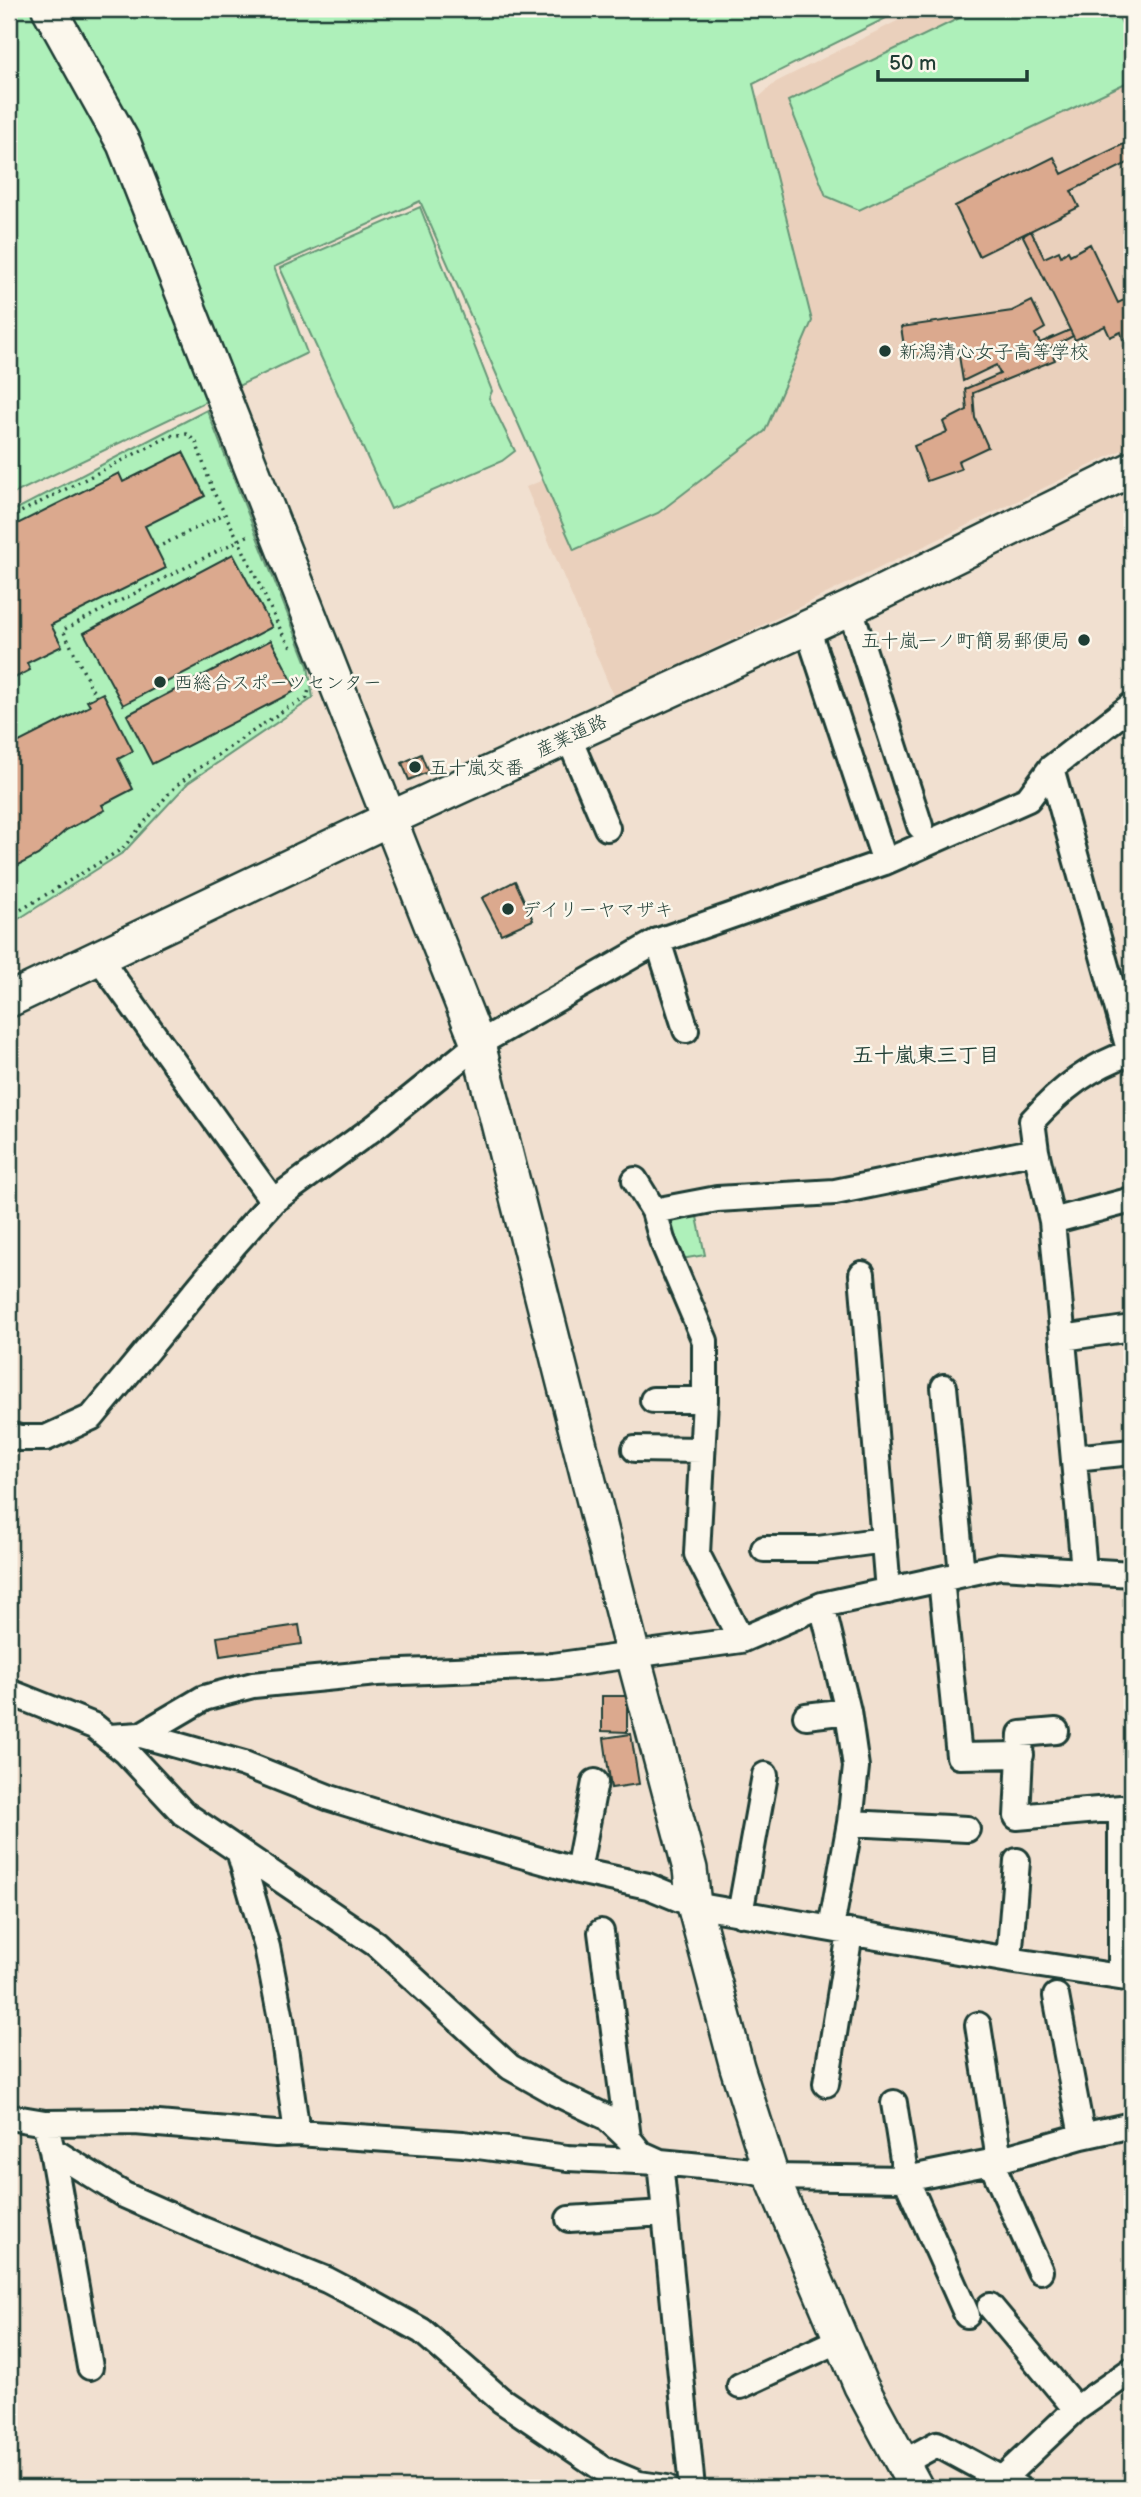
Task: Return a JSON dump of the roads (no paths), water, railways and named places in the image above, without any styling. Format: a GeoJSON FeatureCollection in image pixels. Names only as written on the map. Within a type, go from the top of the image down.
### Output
{"type":"FeatureCollection","features":[{"type":"Feature","properties":{"kind":"street"},"geometry":{"type":"LineString","coordinates":[[49,9],[124,144],[478,1044],[690,1869],[694,1905],[737,2067],[772,2177],[861,2386],[909,2475],[937,2444],[1010,2484],[1076,2409],[1132,2370]]}},
{"type":"Feature","properties":{"kind":"street","name":"産業道路"},"geometry":{"type":"LineString","coordinates":[[9,1000],[389,819],[850,608],[1132,469]]}},
{"type":"Feature","properties":{"kind":"street"},"geometry":{"type":"LineString","coordinates":[[850,608],[920,826]]}},
{"type":"Feature","properties":{"kind":"street"},"geometry":{"type":"LineString","coordinates":[[807,627],[885,862]]}},
{"type":"Feature","properties":{"kind":"street"},"geometry":{"type":"LineString","coordinates":[[9,1435],[20,1438],[46,1438],[92,1417],[273,1201],[375,1127],[478,1044],[658,941],[885,862],[1028,799],[1051,768],[1132,705]]}},
{"type":"Feature","properties":{"kind":"street"},"geometry":{"type":"LineString","coordinates":[[568,736],[607,828]]}},
{"type":"Feature","properties":{"kind":"street"},"geometry":{"type":"LineString","coordinates":[[1051,768],[1131,1053],[1076,1079],[1032,1121],[1052,1221],[1084,1570]]}},
{"type":"Feature","properties":{"kind":"street"},"geometry":{"type":"LineString","coordinates":[[658,941],[686,1030]]}},
{"type":"Feature","properties":{"kind":"street"},"geometry":{"type":"LineString","coordinates":[[99,958],[273,1201]]}},
{"type":"Feature","properties":{"kind":"street"},"geometry":{"type":"LineString","coordinates":[[654,1211],[717,1199],[835,1192],[1036,1151]]}},
{"type":"Feature","properties":{"kind":"street"},"geometry":{"type":"LineString","coordinates":[[635,1180],[654,1211],[662,1240],[705,1342],[705,1400],[697,1554],[741,1640]]}},
{"type":"Feature","properties":{"kind":"street"},"geometry":{"type":"LineString","coordinates":[[1052,1221],[1132,1200]]}},
{"type":"Feature","properties":{"kind":"street"},"geometry":{"type":"LineString","coordinates":[[862,1274],[888,1591]]}},
{"type":"Feature","properties":{"kind":"street"},"geometry":{"type":"LineString","coordinates":[[1063,1338],[1132,1328]]}},
{"type":"Feature","properties":{"kind":"street"},"geometry":{"type":"LineString","coordinates":[[944,1387],[959,1756],[1021,1755]]}},
{"type":"Feature","properties":{"kind":"street"},"geometry":{"type":"LineString","coordinates":[[653,1400],[705,1400]]}},
{"type":"Feature","properties":{"kind":"street"},"geometry":{"type":"LineString","coordinates":[[635,1449],[702,1450]]}},
{"type":"Feature","properties":{"kind":"street"},"geometry":{"type":"LineString","coordinates":[[1074,1458],[1132,1452]]}},
{"type":"Feature","properties":{"kind":"street"},"geometry":{"type":"LineString","coordinates":[[764,1549],[818,1549],[884,1540]]}},
{"type":"Feature","properties":{"kind":"street"},"geometry":{"type":"LineString","coordinates":[[141,1735],[204,1698],[253,1685],[377,1673],[554,1665],[741,1640],[822,1605],[1000,1566],[1132,1574]]}},
{"type":"Feature","properties":{"kind":"street"},"geometry":{"type":"LineString","coordinates":[[822,1605],[848,1712],[856,1767],[826,2084]]}},
{"type":"Feature","properties":{"kind":"street"},"geometry":{"type":"LineString","coordinates":[[9,1692],[20,1704],[93,1726],[109,1737],[183,1813],[376,1944],[510,2067],[606,2117],[640,2153],[660,2162]]}},
{"type":"Feature","properties":{"kind":"street"},"geometry":{"type":"LineString","coordinates":[[806,1716],[848,1712]]}},
{"type":"Feature","properties":{"kind":"street"},"geometry":{"type":"LineString","coordinates":[[109,1737],[141,1735],[244,1764],[330,1798],[502,1851],[648,1886],[694,1905],[1009,1961],[1127,1978],[1121,1808],[1017,1817],[1021,1734],[1056,1731]]}},
{"type":"Feature","properties":{"kind":"street"},"geometry":{"type":"LineString","coordinates":[[740,1914],[765,1775]]}},
{"type":"Feature","properties":{"kind":"street"},"geometry":{"type":"LineString","coordinates":[[578,1871],[595,1782]]}},
{"type":"Feature","properties":{"kind":"street"},"geometry":{"type":"LineString","coordinates":[[850,1823],[967,1829]]}},
{"type":"Feature","properties":{"kind":"street"},"geometry":{"type":"LineString","coordinates":[[239,1851],[267,1947],[281,2019],[297,2133]]}},
{"type":"Feature","properties":{"kind":"street"},"geometry":{"type":"LineString","coordinates":[[1009,1961],[1017,1861]]}},
{"type":"Feature","properties":{"kind":"street"},"geometry":{"type":"LineString","coordinates":[[601,1932],[628,2138]]}},
{"type":"Feature","properties":{"kind":"street"},"geometry":{"type":"LineString","coordinates":[[1056,1996],[1082,2136]]}},
{"type":"Feature","properties":{"kind":"street"},"geometry":{"type":"LineString","coordinates":[[978,2025],[995,2161],[1040,2271]]}},
{"type":"Feature","properties":{"kind":"street"},"geometry":{"type":"LineString","coordinates":[[894,2103],[906,2179],[967,2315]]}},
{"type":"Feature","properties":{"kind":"street"},"geometry":{"type":"LineString","coordinates":[[9,2117],[45,2123],[135,2122],[276,2134],[297,2133],[463,2144],[567,2158],[660,2162],[753,2171],[772,2177],[906,2179],[995,2161],[1132,2125]]}},
{"type":"Feature","properties":{"kind":"street"},"geometry":{"type":"LineString","coordinates":[[45,2123],[90,2367]]}},
{"type":"Feature","properties":{"kind":"street"},"geometry":{"type":"LineString","coordinates":[[52,2150],[124,2194],[203,2230],[327,2280],[373,2304],[422,2331],[501,2400],[603,2469],[639,2484],[667,2488]]}},
{"type":"Feature","properties":{"kind":"street"},"geometry":{"type":"LineString","coordinates":[[660,2162],[692,2488]]}},
{"type":"Feature","properties":{"kind":"street"},"geometry":{"type":"LineString","coordinates":[[569,2219],[664,2213]]}},
{"type":"Feature","properties":{"kind":"street"},"geometry":{"type":"LineString","coordinates":[[990,2306],[1076,2409]]}},
{"type":"Feature","properties":{"kind":"street"},"geometry":{"type":"LineString","coordinates":[[740,2386],[841,2340]]}},
{"type":"Feature","properties":{"kind":"place","name":"新潟清心女子高等学校"},"geometry":{"type":"Point","coordinates":[885,351]}},
{"type":"Feature","properties":{"kind":"place","name":"五十嵐一ノ町簡易郵便局"},"geometry":{"type":"Point","coordinates":[1084,640]}},
{"type":"Feature","properties":{"kind":"place","name":"西総合スポーツセンター"},"geometry":{"type":"Point","coordinates":[160,682]}},
{"type":"Feature","properties":{"kind":"place","name":"五十嵐交番"},"geometry":{"type":"Point","coordinates":[415,767]}},
{"type":"Feature","properties":{"kind":"place","name":"デイリーヤマザキ"},"geometry":{"type":"Point","coordinates":[508,909]}},
{"type":"Feature","properties":{"kind":"district","name":"五十嵐東三丁目"},"geometry":{"type":"Point","coordinates":[926,1055]}}]}
